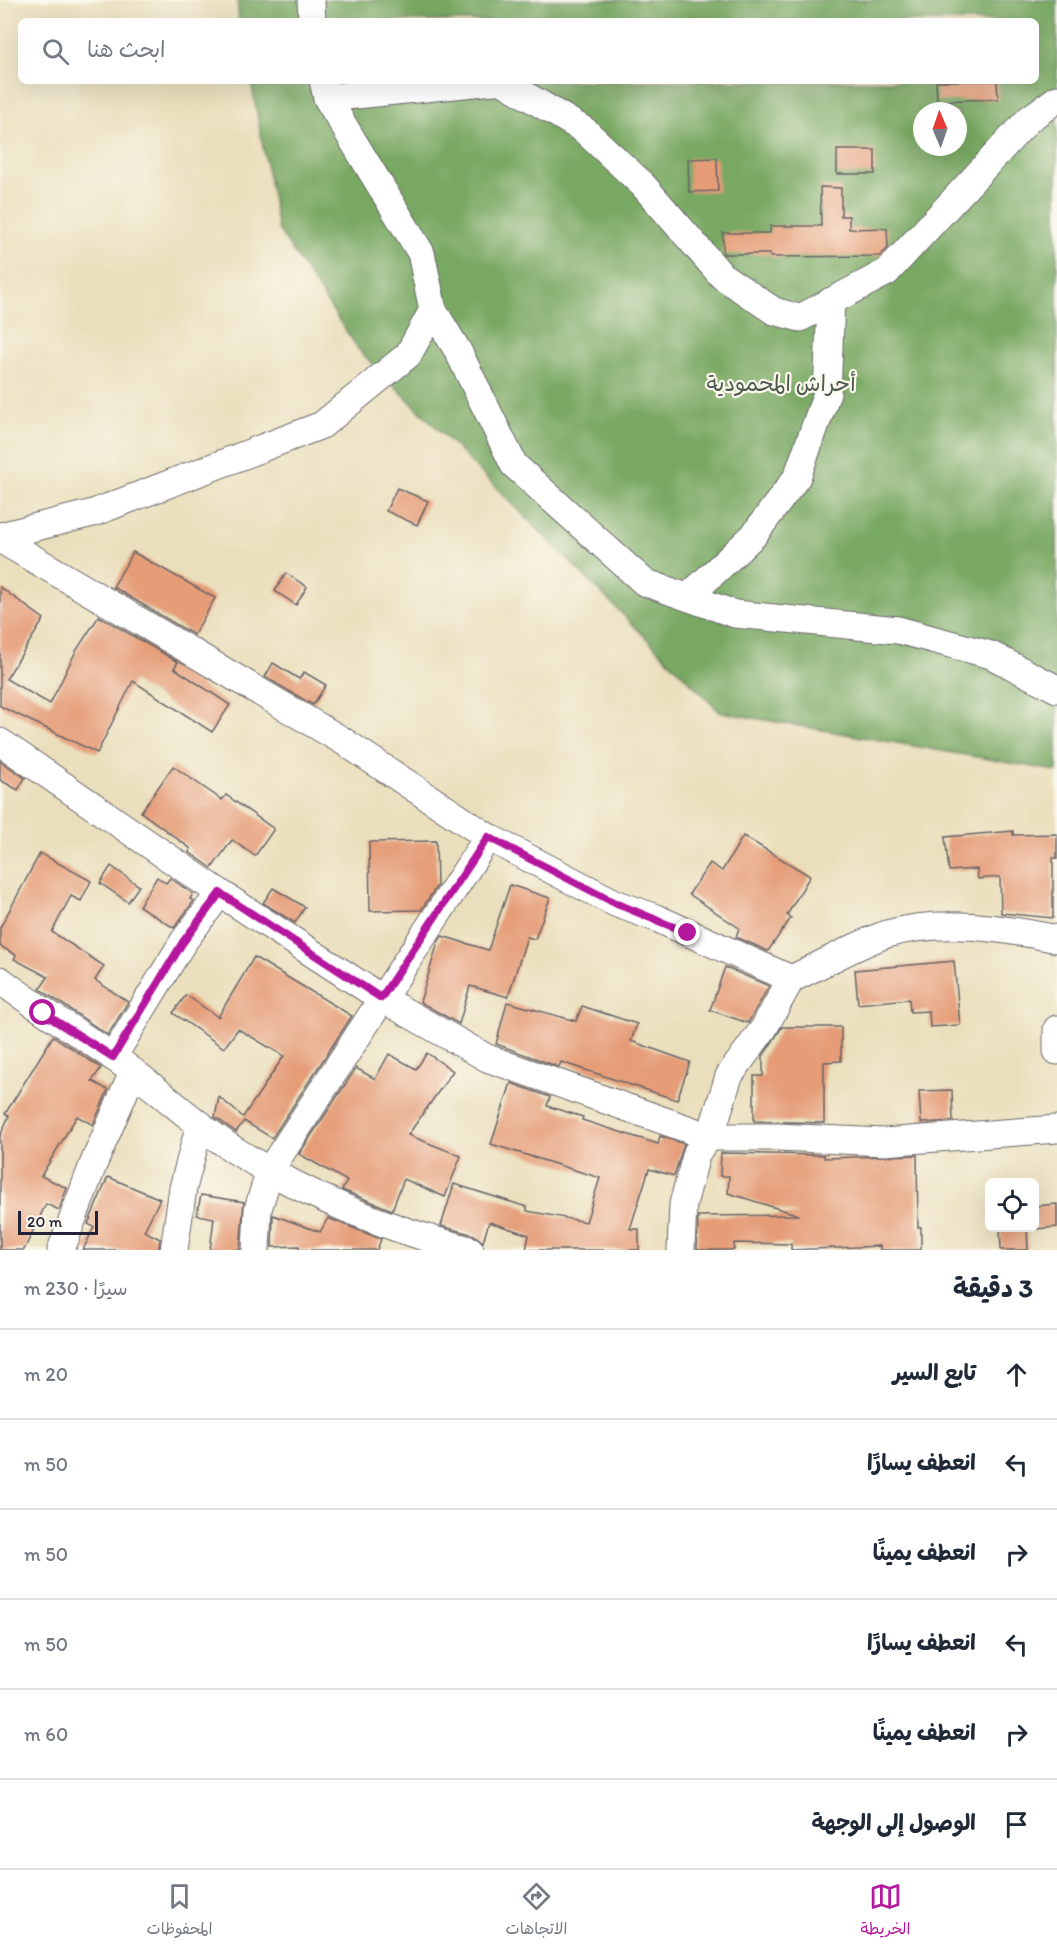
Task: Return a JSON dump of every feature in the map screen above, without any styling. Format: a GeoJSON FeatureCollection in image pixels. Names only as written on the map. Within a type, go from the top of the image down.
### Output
{"type":"FeatureCollection","features":[{"type":"Feature","properties":{"kind":"street"},"geometry":{"type":"LineString","coordinates":[[311,0],[312,18]]}},
{"type":"Feature","properties":{"kind":"street"},"geometry":{"type":"LineString","coordinates":[[431,84],[325,89],[421,254],[433,310],[458,351],[514,465],[644,582],[735,614],[898,630],[991,655],[1057,689]]}},
{"type":"Feature","properties":{"kind":"street"},"geometry":{"type":"LineString","coordinates":[[507,84],[584,130],[642,184],[722,276],[774,311],[800,318],[887,272],[1029,119],[1057,99]]}},
{"type":"Feature","properties":{"kind":"street"},"geometry":{"type":"LineString","coordinates":[[688,597],[753,536],[797,477],[827,393],[831,301]]}},
{"type":"Feature","properties":{"kind":"street"},"geometry":{"type":"LineString","coordinates":[[0,537],[93,513],[322,425],[408,355],[433,310]]}},
{"type":"Feature","properties":{"kind":"street"},"geometry":{"type":"LineString","coordinates":[[0,537],[343,741],[488,837],[615,903],[656,918],[791,979]]}},
{"type":"Feature","properties":{"kind":"street"},"geometry":{"type":"LineString","coordinates":[[0,742],[220,893],[381,998],[487,1058],[710,1137],[778,1137],[884,1143],[1057,1129]]}},
{"type":"Feature","properties":{"kind":"street"},"geometry":{"type":"LineString","coordinates":[[256,1250],[258,1209],[270,1170],[488,837]]}},
{"type":"Feature","properties":{"kind":"street"},"geometry":{"type":"LineString","coordinates":[[61,1250],[93,1165],[123,1064],[183,942],[220,893]]}},
{"type":"Feature","properties":{"kind":"street"},"geometry":{"type":"LineString","coordinates":[[681,1250],[683,1204],[697,1152],[710,1137],[729,1076],[764,1028],[791,979],[887,934],[938,925],[1024,932],[1057,939]]}},
{"type":"Feature","properties":{"kind":"street"},"geometry":{"type":"LineString","coordinates":[[0,980],[43,1013],[123,1064],[235,1151],[328,1203],[402,1240],[470,1250]]}},
{"type":"Feature","properties":{"kind":"street"},"geometry":{"type":"LineString","coordinates":[[1057,1029],[1057,1051]]}},
{"type":"Feature","properties":{"kind":"street"},"geometry":{"type":"LineString","coordinates":[[174,1250],[183,1188],[200,1124]]}},
{"type":"Feature","properties":{"kind":"green space","name":"أحراش المحمودية"},"geometry":{"type":"Polygon","coordinates":[[[237,0],[1057,0],[1057,771],[720,712],[359,350],[278,229],[252,84],[1039,84],[1039,18],[239,18],[237,0]]]}},
{"type":"Feature","properties":{"kind":"building"},"geometry":{"type":"Polygon","coordinates":[[[936,84],[997,84],[998,99],[937,101],[936,84]]]}},
{"type":"Feature","properties":{"kind":"building"},"geometry":{"type":"Polygon","coordinates":[[[837,150],[875,150],[875,174],[837,174],[837,150]]]}},
{"type":"Feature","properties":{"kind":"building"},"geometry":{"type":"Polygon","coordinates":[[[717,158],[718,191],[689,192],[688,159],[717,158]]]}},
{"type":"Feature","properties":{"kind":"building"},"geometry":{"type":"Polygon","coordinates":[[[820,187],[841,188],[841,216],[849,216],[849,229],[887,228],[888,248],[880,256],[770,257],[770,254],[723,254],[723,233],[770,233],[770,226],[821,226],[820,187]]]}},
{"type":"Feature","properties":{"kind":"building"},"geometry":{"type":"Polygon","coordinates":[[[397,488],[428,501],[417,525],[386,511],[397,488]]]}},
{"type":"Feature","properties":{"kind":"building"},"geometry":{"type":"Polygon","coordinates":[[[133,552],[215,598],[194,635],[113,587],[133,552]]]}},
{"type":"Feature","properties":{"kind":"building"},"geometry":{"type":"Polygon","coordinates":[[[286,573],[307,587],[296,605],[275,591],[286,573]]]}},
{"type":"Feature","properties":{"kind":"building"},"geometry":{"type":"Polygon","coordinates":[[[0,587],[44,619],[6,679],[50,704],[76,651],[99,616],[178,662],[174,668],[230,705],[212,732],[133,681],[97,753],[0,706],[0,587]]]}},
{"type":"Feature","properties":{"kind":"building"},"geometry":{"type":"Polygon","coordinates":[[[273,663],[299,679],[304,672],[326,685],[313,705],[265,677],[273,663]]]}},
{"type":"Feature","properties":{"kind":"building"},"geometry":{"type":"Polygon","coordinates":[[[0,761],[25,778],[18,790],[0,780],[0,761]]]}},
{"type":"Feature","properties":{"kind":"building"},"geometry":{"type":"Polygon","coordinates":[[[173,766],[222,800],[226,795],[274,829],[255,856],[232,840],[212,868],[189,852],[191,849],[141,812],[173,766]]]}},
{"type":"Feature","properties":{"kind":"building"},"geometry":{"type":"Polygon","coordinates":[[[1013,831],[1013,835],[1057,834],[1057,858],[1053,858],[1053,918],[1001,913],[1000,877],[978,879],[977,869],[949,871],[945,837],[1013,831]]]}},
{"type":"Feature","properties":{"kind":"building"},"geometry":{"type":"Polygon","coordinates":[[[743,836],[810,876],[787,915],[791,918],[768,951],[736,937],[739,928],[689,894],[710,863],[722,871],[743,836]]]}},
{"type":"Feature","properties":{"kind":"building"},"geometry":{"type":"Polygon","coordinates":[[[436,841],[437,886],[421,910],[370,911],[369,842],[436,841]]]}},
{"type":"Feature","properties":{"kind":"building"},"geometry":{"type":"Polygon","coordinates":[[[40,853],[91,881],[81,901],[71,896],[52,932],[104,966],[95,980],[128,1002],[108,1035],[40,989],[48,977],[14,959],[16,955],[0,946],[0,928],[40,853]]]}},
{"type":"Feature","properties":{"kind":"building"},"geometry":{"type":"Polygon","coordinates":[[[111,866],[139,886],[128,902],[100,883],[111,866]]]}},
{"type":"Feature","properties":{"kind":"building"},"geometry":{"type":"Polygon","coordinates":[[[157,877],[166,883],[170,878],[193,894],[190,899],[194,901],[174,928],[139,906],[157,877]]]}},
{"type":"Feature","properties":{"kind":"building"},"geometry":{"type":"Polygon","coordinates":[[[510,885],[550,898],[535,939],[527,937],[508,997],[470,986],[459,1024],[420,1002],[438,942],[442,936],[488,950],[510,885]]]}},
{"type":"Feature","properties":{"kind":"building"},"geometry":{"type":"Polygon","coordinates":[[[273,888],[305,907],[295,923],[263,903],[273,888]]]}},
{"type":"Feature","properties":{"kind":"building"},"geometry":{"type":"Polygon","coordinates":[[[254,957],[352,1016],[272,1138],[244,1121],[236,1132],[215,1117],[219,1097],[243,1117],[284,1056],[238,1029],[224,1048],[173,1013],[186,995],[218,1017],[254,957]]]}},
{"type":"Feature","properties":{"kind":"building"},"geometry":{"type":"Polygon","coordinates":[[[954,961],[960,1025],[930,1027],[929,1011],[910,1012],[909,999],[858,1004],[855,970],[954,961]]]}},
{"type":"Feature","properties":{"kind":"building"},"geometry":{"type":"Polygon","coordinates":[[[725,967],[769,986],[748,1023],[710,1010],[725,967]]]}},
{"type":"Feature","properties":{"kind":"building"},"geometry":{"type":"Polygon","coordinates":[[[507,1002],[576,1021],[582,1006],[637,1024],[631,1041],[690,1062],[677,1100],[561,1062],[559,1067],[496,1044],[507,1002]]]}},
{"type":"Feature","properties":{"kind":"building"},"geometry":{"type":"Polygon","coordinates":[[[782,1027],[841,1027],[841,1061],[824,1062],[824,1123],[754,1121],[754,1076],[763,1076],[763,1056],[782,1027]]]}},
{"type":"Feature","properties":{"kind":"building"},"geometry":{"type":"Polygon","coordinates":[[[53,1036],[101,1068],[92,1081],[108,1090],[93,1125],[77,1116],[41,1176],[67,1188],[59,1210],[46,1204],[24,1250],[0,1250],[0,1136],[9,1116],[5,1114],[53,1036]]]}},
{"type":"Feature","properties":{"kind":"building"},"geometry":{"type":"Polygon","coordinates":[[[427,1053],[453,1071],[408,1135],[461,1156],[445,1197],[404,1179],[392,1210],[342,1190],[347,1181],[299,1154],[356,1068],[375,1079],[389,1054],[416,1069],[427,1053]]]}},
{"type":"Feature","properties":{"kind":"building"},"geometry":{"type":"Polygon","coordinates":[[[511,1083],[550,1097],[547,1106],[583,1117],[582,1120],[658,1144],[660,1136],[684,1144],[674,1176],[649,1169],[630,1229],[639,1229],[639,1250],[526,1250],[529,1235],[489,1222],[483,1242],[474,1235],[441,1226],[454,1184],[527,1207],[527,1211],[586,1222],[600,1178],[491,1144],[511,1083]]]}},
{"type":"Feature","properties":{"kind":"building"},"geometry":{"type":"Polygon","coordinates":[[[952,1090],[953,1121],[921,1123],[919,1091],[952,1090]]]}},
{"type":"Feature","properties":{"kind":"building"},"geometry":{"type":"Polygon","coordinates":[[[721,1153],[824,1155],[824,1158],[917,1155],[918,1227],[921,1227],[921,1250],[880,1250],[880,1246],[791,1250],[791,1244],[734,1243],[734,1250],[697,1250],[698,1216],[799,1215],[728,1193],[729,1176],[720,1176],[721,1153]]]}},
{"type":"Feature","properties":{"kind":"building"},"geometry":{"type":"Polygon","coordinates":[[[108,1177],[160,1199],[144,1231],[160,1239],[159,1250],[83,1250],[94,1227],[88,1224],[108,1177]]]}},
{"type":"Feature","properties":{"kind":"building"},"geometry":{"type":"Polygon","coordinates":[[[201,1195],[244,1202],[240,1250],[210,1250],[214,1218],[197,1215],[201,1195]]]}},
{"type":"Feature","properties":{"kind":"building"},"geometry":{"type":"Polygon","coordinates":[[[1057,1204],[1057,1227],[1039,1229],[1039,1206],[1057,1204]]]}},
{"type":"Feature","properties":{"kind":"building"},"geometry":{"type":"Polygon","coordinates":[[[273,1215],[320,1232],[328,1218],[381,1239],[377,1250],[299,1250],[299,1246],[272,1247],[273,1215]]]}},
{"type":"Feature","properties":{"kind":"building"},"geometry":{"type":"Polygon","coordinates":[[[1000,1232],[1027,1232],[1028,1250],[1001,1250],[1000,1232]]]}},
{"type":"Feature","properties":{"kind":"route"},"geometry":{"type":"LineString","coordinates":[[43,1013],[113,1057],[183,942],[220,893],[381,998],[488,837],[615,903],[688,933]]}}]}
